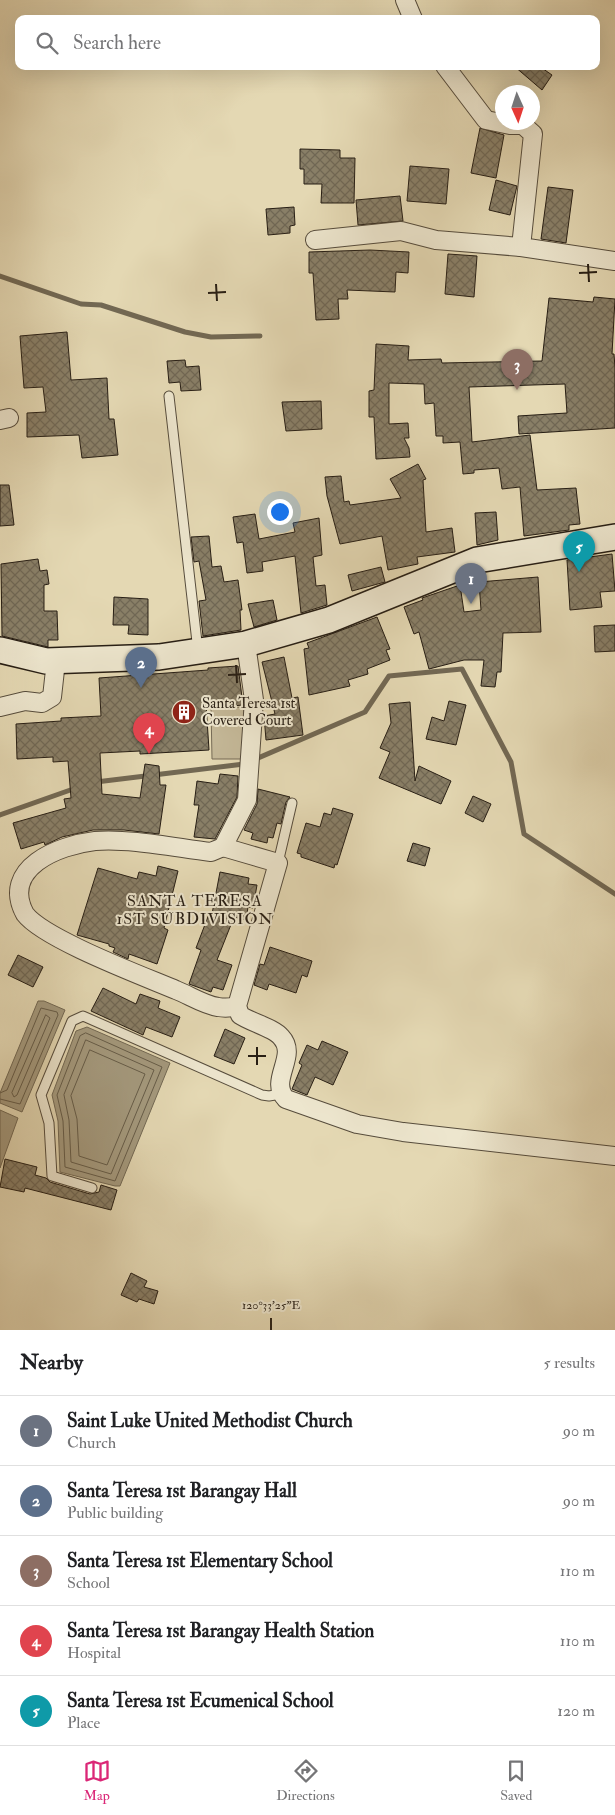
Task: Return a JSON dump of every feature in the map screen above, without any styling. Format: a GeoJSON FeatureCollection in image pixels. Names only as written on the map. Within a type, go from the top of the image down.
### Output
{"type":"FeatureCollection","features":[{"type":"Feature","properties":{"kind":"street"},"geometry":{"type":"LineString","coordinates":[[404,0],[411,15]]}},
{"type":"Feature","properties":{"kind":"street"},"geometry":{"type":"LineString","coordinates":[[448,70],[486,120],[510,125],[523,125],[533,134],[521,247]]}},
{"type":"Feature","properties":{"kind":"street"},"geometry":{"type":"LineString","coordinates":[[315,240],[402,231],[436,240],[521,247],[615,261]]}},
{"type":"Feature","properties":{"kind":"street"},"geometry":{"type":"LineString","coordinates":[[0,650],[46,661],[56,661],[159,657],[246,644],[329,620],[477,560],[615,537]]}},
{"type":"Feature","properties":{"kind":"street"},"geometry":{"type":"LineString","coordinates":[[223,848],[247,800],[254,700],[246,644]]}},
{"type":"Feature","properties":{"kind":"street"},"geometry":{"type":"LineString","coordinates":[[0,707],[25,701],[42,704],[52,697],[56,661]]}},
{"type":"Feature","properties":{"kind":"street"},"geometry":{"type":"LineString","coordinates":[[236,1006],[217,1007],[119,966],[42,930],[25,916],[16,900],[14,889],[21,870],[33,861],[57,851],[94,841],[211,852],[223,848],[278,863],[236,1006],[240,1014],[280,1035],[286,1043],[287,1057],[278,1085],[281,1094],[286,1099],[357,1124],[403,1132],[615,1156]]}},
{"type":"Feature","properties":{"kind":"lane"},"geometry":{"type":"LineString","coordinates":[[169,396],[198,651]]}},
{"type":"Feature","properties":{"kind":"lane"},"geometry":{"type":"LineString","coordinates":[[278,863],[292,803]]}},
{"type":"Feature","properties":{"kind":"lane"},"geometry":{"type":"LineString","coordinates":[[92,1188],[52,1176],[49,1123],[41,1095],[72,1021],[83,1016],[262,1095],[281,1094]]}},
{"type":"Feature","properties":{"kind":"shaded area"},"geometry":{"type":"Polygon","coordinates":[[[244,707],[244,759],[212,759],[211,708],[244,707]]]}},
{"type":"Feature","properties":{"kind":"water"},"geometry":{"type":"Polygon","coordinates":[[[38,1001],[44,1001],[65,1010],[22,1112],[0,1103],[0,1093],[38,1001]]]}},
{"type":"Feature","properties":{"kind":"water"},"geometry":{"type":"Polygon","coordinates":[[[87,1027],[170,1063],[120,1186],[60,1172],[58,1121],[52,1095],[76,1031],[87,1027]]]}},
{"type":"Feature","properties":{"kind":"water"},"geometry":{"type":"Polygon","coordinates":[[[0,1110],[18,1118],[0,1168],[0,1110]]]}},
{"type":"Feature","properties":{"kind":"building"},"geometry":{"type":"Polygon","coordinates":[[[519,70],[545,70],[552,75],[542,90],[540,85],[536,85],[519,70]]]}},
{"type":"Feature","properties":{"kind":"building"},"geometry":{"type":"Polygon","coordinates":[[[480,128],[504,135],[496,178],[471,173],[480,128]]]}},
{"type":"Feature","properties":{"kind":"building"},"geometry":{"type":"Polygon","coordinates":[[[300,149],[340,150],[340,158],[355,158],[354,203],[321,203],[322,184],[304,184],[304,169],[300,169],[300,149]]]}},
{"type":"Feature","properties":{"kind":"building"},"geometry":{"type":"Polygon","coordinates":[[[410,166],[449,169],[446,204],[407,201],[410,166]]]}},
{"type":"Feature","properties":{"kind":"building"},"geometry":{"type":"Polygon","coordinates":[[[496,180],[517,186],[510,215],[489,210],[496,180]]]}},
{"type":"Feature","properties":{"kind":"building"},"geometry":{"type":"Polygon","coordinates":[[[548,187],[573,190],[566,243],[541,239],[548,187]]]}},
{"type":"Feature","properties":{"kind":"building"},"geometry":{"type":"Polygon","coordinates":[[[400,196],[403,221],[358,225],[356,200],[400,196]]]}},
{"type":"Feature","properties":{"kind":"building"},"geometry":{"type":"Polygon","coordinates":[[[294,207],[295,225],[290,226],[290,233],[268,235],[266,209],[294,207]]]}},
{"type":"Feature","properties":{"kind":"building"},"geometry":{"type":"Polygon","coordinates":[[[370,250],[409,252],[408,273],[396,272],[395,292],[347,290],[348,299],[338,299],[339,319],[316,320],[313,273],[309,273],[309,252],[370,250]]]}},
{"type":"Feature","properties":{"kind":"building"},"geometry":{"type":"Polygon","coordinates":[[[448,254],[477,256],[474,297],[445,294],[448,254]]]}},
{"type":"Feature","properties":{"kind":"building"},"geometry":{"type":"Polygon","coordinates":[[[594,297],[615,299],[612,354],[614,354],[615,368],[615,428],[519,434],[518,416],[567,413],[565,384],[469,387],[472,442],[530,435],[537,490],[576,488],[580,524],[569,525],[569,530],[524,536],[520,487],[502,489],[499,468],[474,470],[474,473],[463,474],[460,442],[443,443],[443,436],[436,436],[434,403],[425,404],[424,384],[389,383],[389,424],[408,423],[409,438],[404,438],[409,448],[410,457],[376,459],[374,417],[369,417],[369,391],[374,390],[376,344],[409,346],[408,360],[441,359],[442,363],[542,361],[549,298],[593,302],[594,297]]]}},
{"type":"Feature","properties":{"kind":"building"},"geometry":{"type":"Polygon","coordinates":[[[67,332],[71,380],[107,378],[109,419],[114,419],[118,455],[82,458],[79,435],[27,437],[27,413],[46,412],[43,387],[24,388],[20,336],[67,332]]]}},
{"type":"Feature","properties":{"kind":"building"},"geometry":{"type":"Polygon","coordinates":[[[185,360],[186,367],[199,366],[201,390],[181,391],[180,382],[169,383],[167,361],[185,360]]]}},
{"type":"Feature","properties":{"kind":"building"},"geometry":{"type":"Polygon","coordinates":[[[321,401],[322,429],[286,431],[282,402],[321,401]]]}},
{"type":"Feature","properties":{"kind":"building"},"geometry":{"type":"Polygon","coordinates":[[[418,464],[426,479],[423,480],[426,532],[452,528],[455,552],[417,557],[418,564],[388,570],[382,536],[340,544],[327,496],[325,477],[341,476],[344,502],[349,501],[350,505],[401,498],[390,479],[418,464]]]}},
{"type":"Feature","properties":{"kind":"building"},"geometry":{"type":"Polygon","coordinates":[[[0,485],[9,485],[14,525],[0,526],[0,485]]]}},
{"type":"Feature","properties":{"kind":"building"},"geometry":{"type":"Polygon","coordinates":[[[496,512],[498,540],[477,545],[475,513],[496,512]]]}},
{"type":"Feature","properties":{"kind":"building"},"geometry":{"type":"Polygon","coordinates":[[[255,514],[259,539],[295,532],[293,523],[319,518],[322,555],[313,557],[316,586],[325,585],[327,605],[301,613],[295,556],[262,562],[263,571],[247,573],[243,542],[237,543],[233,517],[255,514]]]}},
{"type":"Feature","properties":{"kind":"building"},"geometry":{"type":"Polygon","coordinates":[[[209,536],[212,567],[221,566],[224,582],[238,580],[242,610],[240,610],[241,630],[203,636],[199,601],[206,600],[199,561],[194,562],[191,537],[209,536]]]}},
{"type":"Feature","properties":{"kind":"building"},"geometry":{"type":"Polygon","coordinates":[[[612,554],[615,591],[600,592],[602,607],[570,610],[567,560],[612,554]]]}},
{"type":"Feature","properties":{"kind":"building"},"geometry":{"type":"Polygon","coordinates":[[[38,559],[40,571],[47,570],[49,584],[44,585],[44,611],[57,611],[58,640],[48,640],[48,647],[2,636],[1,564],[38,559]]]}},
{"type":"Feature","properties":{"kind":"building"},"geometry":{"type":"Polygon","coordinates":[[[381,567],[385,582],[352,591],[348,575],[381,567]]]}},
{"type":"Feature","properties":{"kind":"building"},"geometry":{"type":"Polygon","coordinates":[[[538,577],[541,632],[503,633],[501,672],[497,672],[495,687],[481,686],[484,660],[464,660],[429,669],[419,632],[414,634],[404,607],[423,600],[422,598],[460,585],[464,612],[481,610],[479,582],[538,577]]]}},
{"type":"Feature","properties":{"kind":"building"},"geometry":{"type":"Polygon","coordinates":[[[114,597],[148,599],[148,635],[128,634],[129,625],[113,625],[114,597]]]}},
{"type":"Feature","properties":{"kind":"building"},"geometry":{"type":"Polygon","coordinates":[[[273,600],[277,620],[254,627],[248,604],[273,600]]]}},
{"type":"Feature","properties":{"kind":"building"},"geometry":{"type":"Polygon","coordinates":[[[377,617],[390,649],[386,650],[390,660],[367,669],[368,674],[348,680],[350,686],[309,695],[304,649],[309,648],[307,643],[377,617]]]}},
{"type":"Feature","properties":{"kind":"building"},"geometry":{"type":"Polygon","coordinates":[[[615,625],[615,651],[595,652],[594,626],[615,625]]]}},
{"type":"Feature","properties":{"kind":"building"},"geometry":{"type":"Polygon","coordinates":[[[284,657],[292,698],[298,697],[303,735],[266,740],[264,716],[275,714],[262,662],[284,657]]]}},
{"type":"Feature","properties":{"kind":"building"},"geometry":{"type":"Polygon","coordinates":[[[238,666],[243,705],[232,706],[232,703],[206,704],[209,750],[140,754],[140,751],[100,753],[102,794],[140,798],[145,764],[159,766],[160,785],[166,785],[159,834],[124,830],[93,830],[62,837],[45,845],[44,842],[21,849],[13,823],[66,808],[64,799],[71,798],[68,761],[53,762],[53,757],[17,759],[16,724],[61,721],[61,718],[101,716],[99,678],[238,666]]]}},
{"type":"Feature","properties":{"kind":"building"},"geometry":{"type":"Polygon","coordinates":[[[449,701],[466,705],[456,745],[426,739],[432,717],[444,721],[449,701]]]}},
{"type":"Feature","properties":{"kind":"building"},"geometry":{"type":"Polygon","coordinates":[[[410,702],[415,781],[419,766],[451,781],[441,804],[379,778],[390,752],[380,748],[391,723],[389,704],[410,702]]]}},
{"type":"Feature","properties":{"kind":"building"},"geometry":{"type":"Polygon","coordinates":[[[220,774],[238,776],[237,797],[215,839],[194,837],[199,805],[194,805],[197,781],[218,784],[220,774]]]}},
{"type":"Feature","properties":{"kind":"building"},"geometry":{"type":"Polygon","coordinates":[[[258,789],[290,797],[286,802],[281,824],[277,823],[273,838],[268,837],[267,843],[251,839],[253,833],[244,830],[257,804],[258,789]]]}},
{"type":"Feature","properties":{"kind":"building"},"geometry":{"type":"Polygon","coordinates":[[[473,796],[491,804],[483,822],[465,813],[473,796]]]}},
{"type":"Feature","properties":{"kind":"building"},"geometry":{"type":"Polygon","coordinates":[[[333,808],[353,814],[337,865],[335,864],[334,868],[301,857],[301,854],[297,853],[306,823],[320,827],[324,813],[331,815],[333,808]]]}},
{"type":"Feature","properties":{"kind":"building"},"geometry":{"type":"Polygon","coordinates":[[[413,843],[430,848],[425,866],[407,861],[413,843]]]}},
{"type":"Feature","properties":{"kind":"building"},"geometry":{"type":"Polygon","coordinates":[[[158,866],[178,871],[164,928],[168,930],[157,964],[129,954],[128,959],[113,952],[115,948],[109,946],[109,944],[77,935],[98,868],[137,879],[139,872],[156,876],[158,866]]]}},
{"type":"Feature","properties":{"kind":"building"},"geometry":{"type":"Polygon","coordinates":[[[220,872],[249,878],[248,884],[257,885],[253,908],[248,907],[246,920],[234,917],[217,960],[232,965],[223,990],[213,987],[211,992],[189,984],[201,950],[196,948],[209,914],[212,914],[220,872]]]}},
{"type":"Feature","properties":{"kind":"building"},"geometry":{"type":"Polygon","coordinates":[[[270,947],[312,961],[307,977],[302,975],[296,993],[269,984],[267,990],[254,985],[260,964],[264,965],[270,947]]]}},
{"type":"Feature","properties":{"kind":"building"},"geometry":{"type":"Polygon","coordinates":[[[18,955],[43,967],[33,987],[8,975],[18,955]]]}},
{"type":"Feature","properties":{"kind":"building"},"geometry":{"type":"Polygon","coordinates":[[[103,988],[136,1004],[140,994],[160,1001],[158,1008],[180,1017],[172,1037],[146,1027],[143,1035],[91,1011],[103,988]]]}},
{"type":"Feature","properties":{"kind":"building"},"geometry":{"type":"Polygon","coordinates":[[[225,1029],[245,1038],[234,1064],[214,1056],[225,1029]]]}},
{"type":"Feature","properties":{"kind":"building"},"geometry":{"type":"Polygon","coordinates":[[[322,1041],[348,1052],[333,1085],[315,1077],[307,1095],[292,1089],[302,1065],[299,1063],[307,1045],[318,1050],[322,1041]]]}},
{"type":"Feature","properties":{"kind":"building"},"geometry":{"type":"Polygon","coordinates":[[[5,1159],[37,1167],[35,1175],[46,1178],[50,1182],[90,1194],[99,1192],[101,1185],[117,1190],[111,1210],[25,1188],[24,1192],[0,1187],[5,1159]]]}},
{"type":"Feature","properties":{"kind":"building"},"geometry":{"type":"Polygon","coordinates":[[[131,1273],[147,1281],[144,1287],[158,1291],[154,1304],[139,1299],[137,1302],[121,1295],[131,1273]]]}},
{"type":"Feature","properties":{"kind":"waterway"},"geometry":{"type":"LineString","coordinates":[[0,276],[81,304],[101,305],[185,332],[211,337],[260,336]]}},
{"type":"Feature","properties":{"kind":"waterway"},"geometry":{"type":"LineString","coordinates":[[96,782],[244,764],[365,712],[389,676],[462,669],[511,762],[524,834],[615,894]]}},
{"type":"Feature","properties":{"kind":"waterway"},"geometry":{"type":"LineString","coordinates":[[0,815],[76,788]]}},
{"type":"Feature","properties":{"kind":"place","name":"Santa Teresa 1st Elementary School"},"geometry":{"type":"Point","coordinates":[517,390]}},
{"type":"Feature","properties":{"kind":"place","name":"Santa Teresa 1st Ecumenical School"},"geometry":{"type":"Point","coordinates":[579,572]}},
{"type":"Feature","properties":{"kind":"place","name":"Saint Luke United Methodist Church"},"geometry":{"type":"Point","coordinates":[471,604]}},
{"type":"Feature","properties":{"kind":"place","name":"Santa Teresa 1st Barangay Hall"},"geometry":{"type":"Point","coordinates":[141,688]}},
{"type":"Feature","properties":{"kind":"place","name":"Santa Teresa 1st Covered Court"},"geometry":{"type":"Point","coordinates":[184,712]}},
{"type":"Feature","properties":{"kind":"place","name":"Santa Teresa 1st Barangay Health Station"},"geometry":{"type":"Point","coordinates":[149,754]}},
{"type":"Feature","properties":{"kind":"district","name":"SANTA TERESA 1ST SUBDIVISION"},"geometry":{"type":"Point","coordinates":[195,909]}}]}
